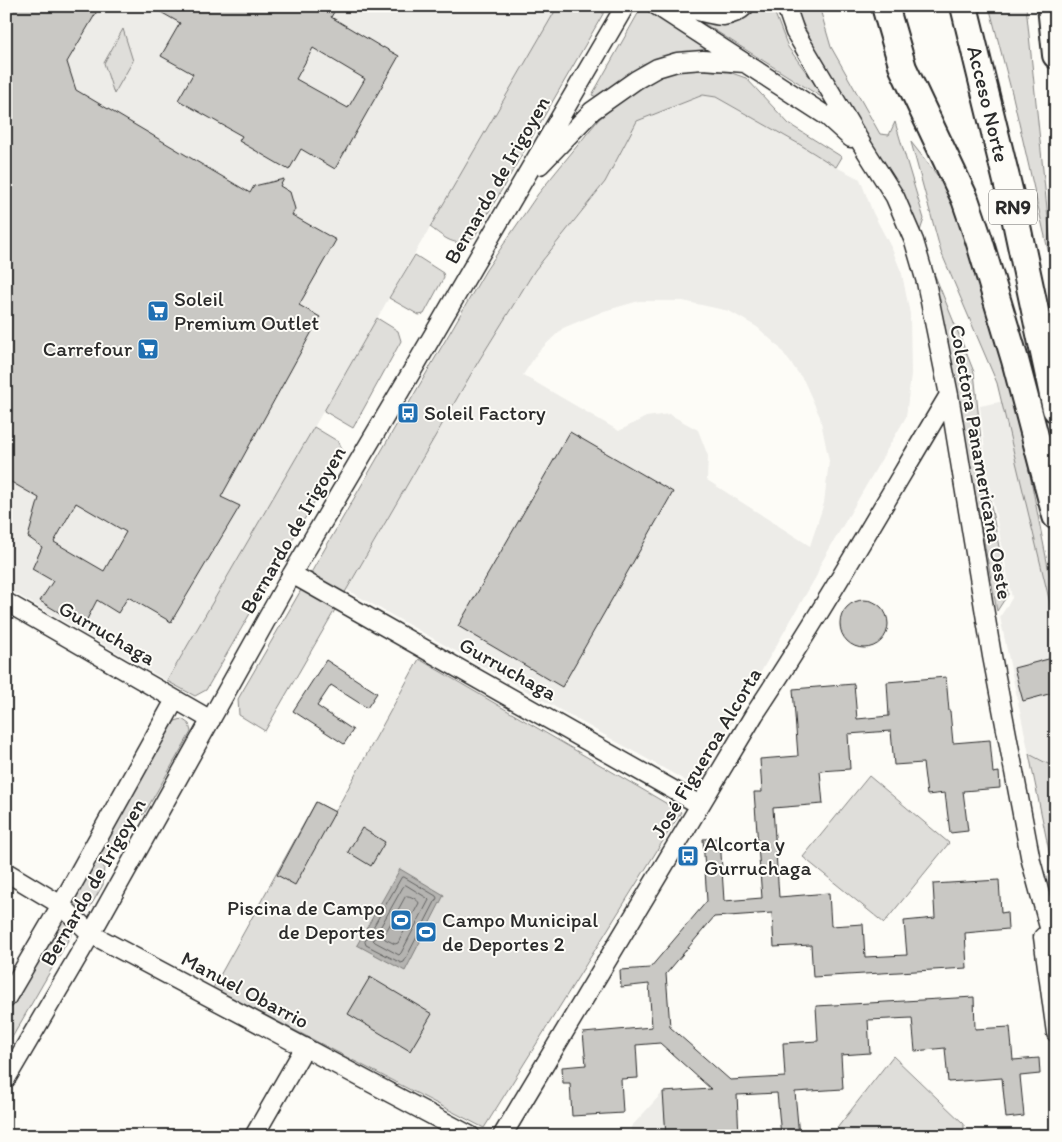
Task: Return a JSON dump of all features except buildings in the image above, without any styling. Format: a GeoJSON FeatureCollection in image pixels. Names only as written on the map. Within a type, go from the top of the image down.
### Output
{"type":"FeatureCollection","features":[{"type":"Feature","properties":{"kind":"highway"},"geometry":{"type":"LineString","coordinates":[[885,6],[903,68],[965,199],[979,240],[1015,360],[1056,516]]}},
{"type":"Feature","properties":{"kind":"highway","name":"Acceso Norte"},"geometry":{"type":"LineString","coordinates":[[964,6],[1011,198],[1056,409]]}},
{"type":"Feature","properties":{"kind":"highway"},"geometry":{"type":"LineString","coordinates":[[1051,6],[1056,55]]}},
{"type":"Feature","properties":{"kind":"street","name":"Bernardo de Irigoyen"},"geometry":{"type":"LineString","coordinates":[[6,1079],[91,934],[292,574],[625,6]]}},
{"type":"Feature","properties":{"kind":"street"},"geometry":{"type":"LineString","coordinates":[[657,6],[828,117],[864,148]]}},
{"type":"Feature","properties":{"kind":"street"},"geometry":{"type":"LineString","coordinates":[[679,6],[724,16],[746,6]]}},
{"type":"Feature","properties":{"kind":"street","name":"Colectora Panamericana Oeste"},"geometry":{"type":"LineString","coordinates":[[786,6],[795,32],[895,197],[914,240],[926,282],[949,394],[992,656],[1036,879],[1056,954]]}},
{"type":"Feature","properties":{"kind":"street"},"geometry":{"type":"LineString","coordinates":[[519,188],[592,111],[636,80],[657,68],[677,62],[703,60],[745,62]]}},
{"type":"Feature","properties":{"kind":"street","name":"José Figueroa Alcorta"},"geometry":{"type":"LineString","coordinates":[[502,1136],[754,715],[840,578],[949,394]]}},
{"type":"Feature","properties":{"kind":"street","name":"Gurruchaga"},"geometry":{"type":"LineString","coordinates":[[292,574],[700,805]]}},
{"type":"Feature","properties":{"kind":"street","name":"Gurruchaga"},"geometry":{"type":"LineString","coordinates":[[6,602],[211,720]]}},
{"type":"Feature","properties":{"kind":"street","name":"Bernardo de Irigoyen"},"geometry":{"type":"LineString","coordinates":[[6,999],[62,905],[175,700]]}},
{"type":"Feature","properties":{"kind":"street","name":"Manuel Obarrio"},"geometry":{"type":"LineString","coordinates":[[6,872],[62,905],[91,934],[471,1136]]}},
{"type":"Feature","properties":{"kind":"street"},"geometry":{"type":"LineString","coordinates":[[1036,879],[1056,1033]]}},
{"type":"Feature","properties":{"kind":"street"},"geometry":{"type":"LineString","coordinates":[[254,1136],[305,1047]]}},
{"type":"Feature","properties":{"kind":"shaded area"},"geometry":{"type":"Polygon","coordinates":[[[6,6],[558,6],[167,681],[6,588],[6,6]]]}},
{"type":"Feature","properties":{"kind":"shaded area"},"geometry":{"type":"Polygon","coordinates":[[[558,6],[604,6],[603,14],[475,236],[459,243],[450,240],[430,227],[558,6]]]}},
{"type":"Feature","properties":{"kind":"shaded area"},"geometry":{"type":"Polygon","coordinates":[[[756,6],[772,6],[788,47],[826,100],[695,18],[746,14],[756,6]]]}},
{"type":"Feature","properties":{"kind":"shaded area"},"geometry":{"type":"Polygon","coordinates":[[[794,6],[819,6],[831,47],[880,134],[889,135],[895,122],[924,219],[920,231],[885,165],[828,74],[794,6]]]}},
{"type":"Feature","properties":{"kind":"shaded area"},"geometry":{"type":"Polygon","coordinates":[[[989,6],[1026,6],[1054,276],[1013,97],[989,6]]]}},
{"type":"Feature","properties":{"kind":"shaded area"},"geometry":{"type":"Polygon","coordinates":[[[646,7],[713,50],[673,53],[643,64],[597,97],[592,95],[640,10],[646,7]]]}},
{"type":"Feature","properties":{"kind":"shaded area"},"geometry":{"type":"Polygon","coordinates":[[[123,29],[133,61],[114,94],[104,63],[123,29]]]}},
{"type":"Feature","properties":{"kind":"shaded area"},"geometry":{"type":"Polygon","coordinates":[[[684,69],[729,72],[746,78],[789,124],[842,157],[836,167],[716,97],[703,95],[637,121],[605,182],[535,270],[478,362],[265,731],[239,715],[238,699],[486,270],[538,194],[599,119],[643,84],[664,74],[684,69]]]}},
{"type":"Feature","properties":{"kind":"shaded area"},"geometry":{"type":"Polygon","coordinates":[[[703,95],[716,97],[860,179],[873,213],[892,249],[902,274],[910,314],[911,374],[906,417],[695,786],[347,590],[478,362],[535,270],[605,182],[637,121],[703,95]],[[639,301],[604,311],[563,328],[538,352],[523,375],[619,431],[646,417],[669,414],[698,430],[708,456],[707,480],[810,546],[824,503],[829,461],[820,417],[804,381],[779,347],[757,327],[729,311],[683,301],[639,301]],[[570,432],[458,626],[561,686],[673,492],[570,432]]]}},
{"type":"Feature","properties":{"kind":"shaded area"},"geometry":{"type":"Polygon","coordinates":[[[911,142],[945,185],[972,242],[1012,383],[1056,608],[1056,628],[997,383],[941,252],[911,142]]]}},
{"type":"Feature","properties":{"kind":"shaded area"},"geometry":{"type":"Polygon","coordinates":[[[415,255],[443,273],[444,277],[424,314],[419,315],[389,298],[415,255]]]}},
{"type":"Feature","properties":{"kind":"shaded area"},"geometry":{"type":"Polygon","coordinates":[[[934,273],[974,372],[984,469],[1008,594],[997,611],[934,273]]]}},
{"type":"Feature","properties":{"kind":"shaded area"},"geometry":{"type":"Polygon","coordinates":[[[377,318],[398,331],[401,341],[353,428],[324,411],[377,318]]]}},
{"type":"Feature","properties":{"kind":"shaded area"},"geometry":{"type":"Polygon","coordinates":[[[1004,401],[1056,618],[1056,777],[1052,766],[1029,754],[1000,617],[1012,598],[987,470],[980,406],[1004,401]]]}},
{"type":"Feature","properties":{"kind":"shaded area"},"geometry":{"type":"Polygon","coordinates":[[[314,427],[339,442],[343,452],[206,690],[195,696],[167,681],[314,427]]]}},
{"type":"Feature","properties":{"kind":"shaded area","name":"Campo Municipal de Deportes 2"},"geometry":{"type":"Polygon","coordinates":[[[419,659],[681,812],[484,1128],[213,988],[316,802],[335,812],[419,659]]]}},
{"type":"Feature","properties":{"kind":"shaded area"},"geometry":{"type":"Polygon","coordinates":[[[182,719],[189,724],[191,732],[144,814],[130,819],[104,865],[103,885],[90,907],[82,908],[74,902],[73,893],[175,721],[182,719]]]}},
{"type":"Feature","properties":{"kind":"shaded area"},"geometry":{"type":"Polygon","coordinates":[[[1029,754],[1052,766],[1056,777],[1056,885],[1029,754]]]}},
{"type":"Feature","properties":{"kind":"shaded area"},"geometry":{"type":"Polygon","coordinates":[[[869,776],[949,843],[884,923],[803,857],[869,776]]]}},
{"type":"Feature","properties":{"kind":"shaded area"},"geometry":{"type":"Polygon","coordinates":[[[64,920],[71,923],[74,930],[6,1048],[6,1014],[59,924],[64,920]]]}},
{"type":"Feature","properties":{"kind":"shaded area"},"geometry":{"type":"Polygon","coordinates":[[[893,1056],[964,1124],[964,1136],[831,1136],[893,1056]]]}},
{"type":"Feature","properties":{"kind":"shaded area"},"geometry":{"type":"Polygon","coordinates":[[[680,1091],[699,1136],[631,1136],[631,1127],[663,1092],[680,1091]]]}},
{"type":"Feature","properties":{"kind":"water","name":"Piscina de Campo de Deportes"},"geometry":{"type":"Polygon","coordinates":[[[400,869],[444,895],[405,971],[357,945],[400,869]]]}},
{"type":"Feature","properties":{"kind":"place","name":"Soleil Premium Outlet"},"geometry":{"type":"Point","coordinates":[158,311]}},
{"type":"Feature","properties":{"kind":"place","name":"Carrefour"},"geometry":{"type":"Point","coordinates":[148,349]}},
{"type":"Feature","properties":{"kind":"place","name":"Soleil Factory"},"geometry":{"type":"Point","coordinates":[408,413]}},
{"type":"Feature","properties":{"kind":"place","name":"Alcorta y Gurruchaga"},"geometry":{"type":"Point","coordinates":[688,856]}},
{"type":"Feature","properties":{"kind":"place","name":"Piscina de Campo de Deportes"},"geometry":{"type":"Point","coordinates":[401,920]}},
{"type":"Feature","properties":{"kind":"place","name":"Campo Municipal de Deportes 2"},"geometry":{"type":"Point","coordinates":[426,932]}}]}
